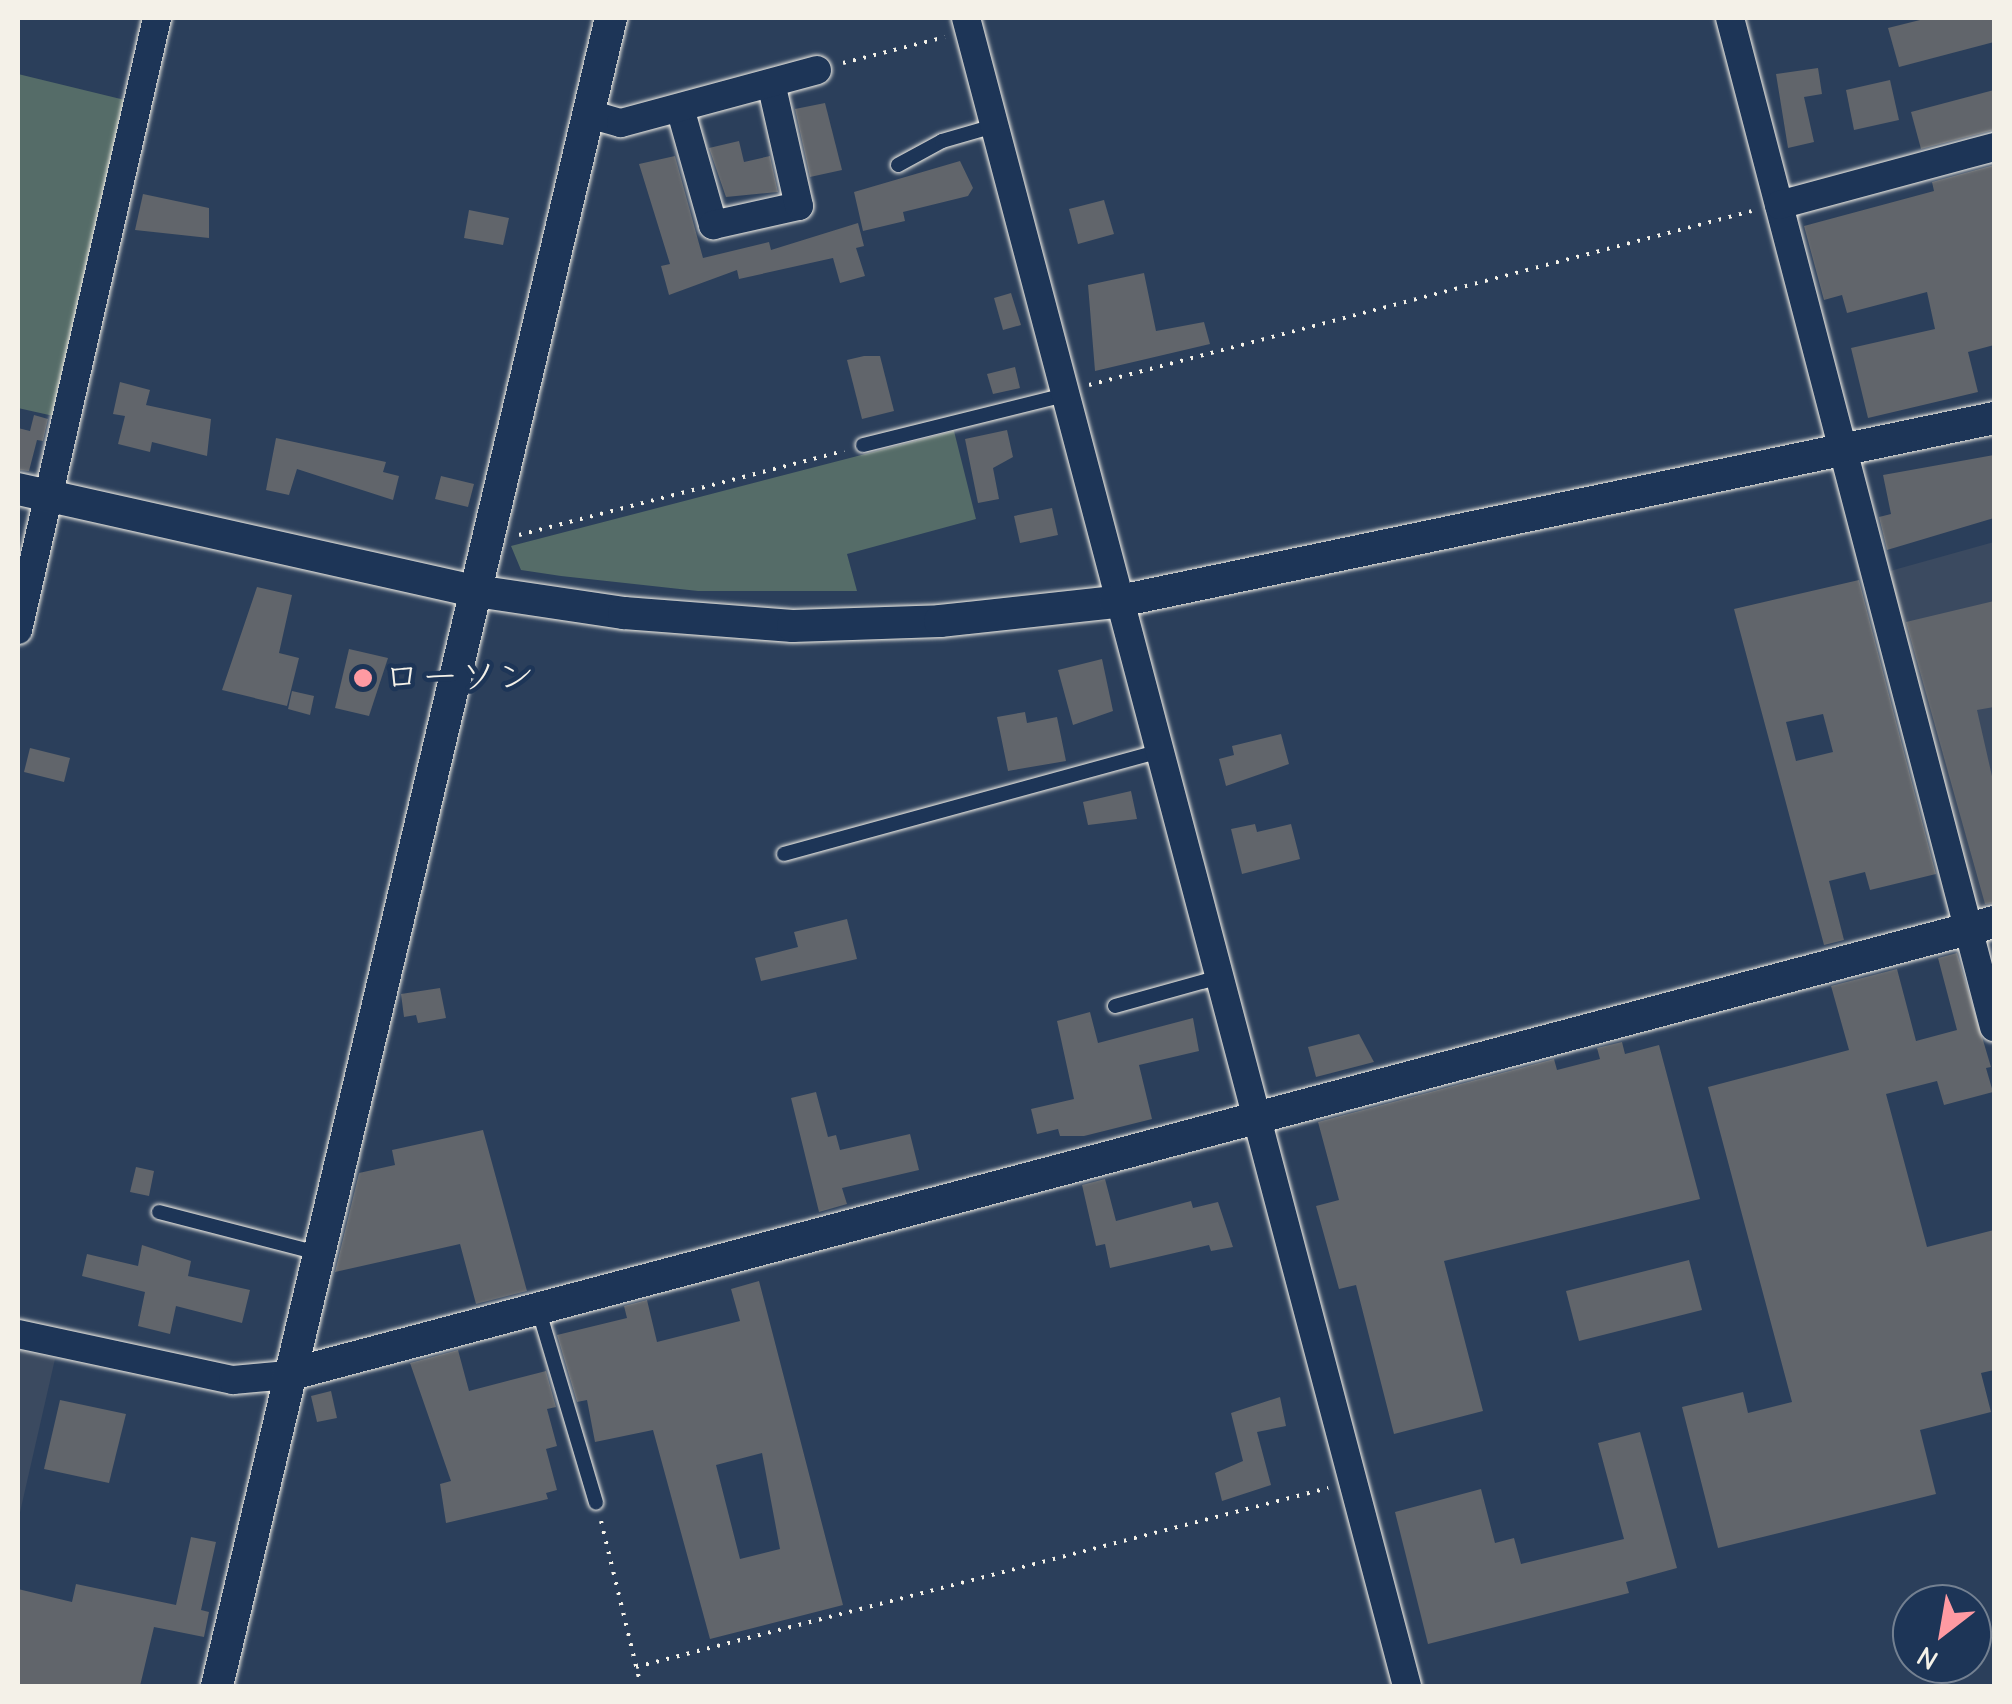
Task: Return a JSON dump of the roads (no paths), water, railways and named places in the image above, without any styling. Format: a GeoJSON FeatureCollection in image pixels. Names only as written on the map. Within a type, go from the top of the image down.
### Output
{"type":"FeatureCollection","features":[{"type":"Feature","properties":{"kind":"street"},"geometry":{"type":"LineString","coordinates":[[18,630],[33,492],[157,18]]}},
{"type":"Feature","properties":{"kind":"street"},"geometry":{"type":"LineString","coordinates":[[217,1686],[611,18]]}},
{"type":"Feature","properties":{"kind":"street"},"geometry":{"type":"LineString","coordinates":[[1730,18],[1844,449],[1981,926],[1994,1027]]}},
{"type":"Feature","properties":{"kind":"street"},"geometry":{"type":"LineString","coordinates":[[967,24],[1115,602],[1407,1686]]}},
{"type":"Feature","properties":{"kind":"street"},"geometry":{"type":"LineString","coordinates":[[588,114],[621,122],[818,70]]}},
{"type":"Feature","properties":{"kind":"street"},"geometry":{"type":"LineString","coordinates":[[680,108],[714,225],[799,206],[771,83]]}},
{"type":"Feature","properties":{"kind":"street"},"geometry":{"type":"LineString","coordinates":[[1778,205],[1994,147]]}},
{"type":"Feature","properties":{"kind":"street"},"geometry":{"type":"LineString","coordinates":[[33,492],[476,591],[624,613],[793,626],[940,621],[1115,602],[1994,418]]}},
{"type":"Feature","properties":{"kind":"street"},"geometry":{"type":"LineString","coordinates":[[18,1334],[234,1380],[288,1375],[1981,926]]}},
{"type":"Feature","properties":{"kind":"lane"},"geometry":{"type":"LineString","coordinates":[[898,165],[942,141],[994,126]]}},
{"type":"Feature","properties":{"kind":"lane"},"geometry":{"type":"LineString","coordinates":[[863,446],[1061,394]]}},
{"type":"Feature","properties":{"kind":"lane"},"geometry":{"type":"LineString","coordinates":[[784,854],[1157,752]]}},
{"type":"Feature","properties":{"kind":"lane"},"geometry":{"type":"LineString","coordinates":[[1115,1006],[1216,978]]}},
{"type":"Feature","properties":{"kind":"lane"},"geometry":{"type":"LineString","coordinates":[[159,1212],[317,1253]]}},
{"type":"Feature","properties":{"kind":"lane"},"geometry":{"type":"LineString","coordinates":[[538,1308],[596,1503]]}},
{"type":"Feature","properties":{"kind":"place","name":"ローソン"},"geometry":{"type":"Point","coordinates":[363,678]}}]}
